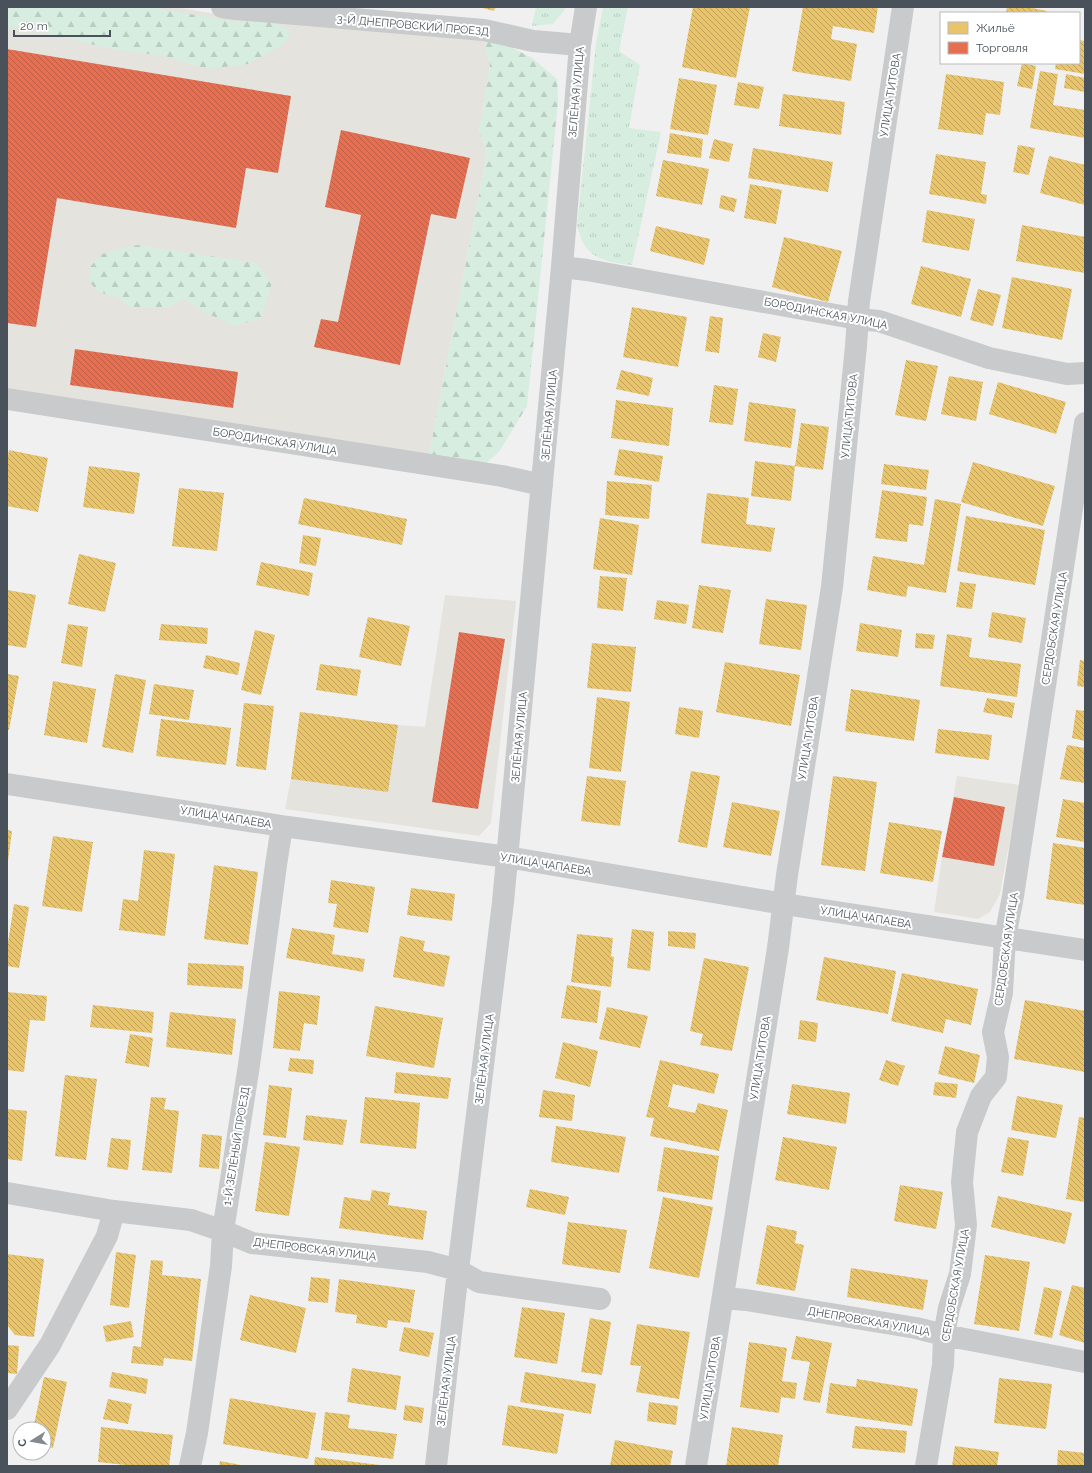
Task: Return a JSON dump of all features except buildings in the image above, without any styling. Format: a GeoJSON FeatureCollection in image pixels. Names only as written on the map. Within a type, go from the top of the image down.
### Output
{"type":"FeatureCollection","features":[{"type":"Feature","properties":{"kind":"street","name":"3-Й ДНЕПРОВСКИЙ ПРОЕЗД"},"geometry":{"type":"LineString","coordinates":[[222,7],[236,10],[484,30],[533,41],[580,45]]}},
{"type":"Feature","properties":{"kind":"street","name":"ЗЕЛЁНАЯ УЛИЦА"},"geometry":{"type":"LineString","coordinates":[[436,1466],[458,1270],[502,909],[562,267],[580,45],[586,7]]}},
{"type":"Feature","properties":{"kind":"street","name":"УЛИЦА ТИТОВА"},"geometry":{"type":"LineString","coordinates":[[696,1466],[832,587],[859,301],[903,7]]}},
{"type":"Feature","properties":{"kind":"street","name":"БОРОДИНСКАЯ УЛИЦА"},"geometry":{"type":"LineString","coordinates":[[562,267],[588,270],[858,319],[879,321],[989,358],[1067,374],[1085,373]]}},
{"type":"Feature","properties":{"kind":"street","name":"БОРОДИНСКАЯ УЛИЦА"},"geometry":{"type":"LineString","coordinates":[[7,399],[502,476],[542,485]]}},
{"type":"Feature","properties":{"kind":"street","name":"СЕРДОБСКАЯ УЛИЦА"},"geometry":{"type":"LineString","coordinates":[[926,1466],[943,1365],[944,1335],[949,1308],[960,1274],[966,1225],[962,1182],[967,1132],[981,1096],[996,1077],[998,1057],[993,1032],[1002,994],[1006,938],[1085,423]]}},
{"type":"Feature","properties":{"kind":"street","name":"УЛИЦА ЧАПАЕВА"},"geometry":{"type":"LineString","coordinates":[[7,784],[282,826],[507,857],[784,904],[1085,950]]}},
{"type":"Feature","properties":{"kind":"street","name":"1-Й ЗЕЛЁНЫЙ ПРОЕЗД"},"geometry":{"type":"LineString","coordinates":[[190,1466],[197,1433],[221,1266],[223,1230],[249,1065],[282,826]]}},
{"type":"Feature","properties":{"kind":"street","name":"ДНЕПРОВСКАЯ УЛИЦА"},"geometry":{"type":"LineString","coordinates":[[7,1193],[114,1211],[191,1220],[223,1230],[252,1243],[428,1262],[458,1270],[479,1282],[600,1299]]}},
{"type":"Feature","properties":{"kind":"street"},"geometry":{"type":"LineString","coordinates":[[7,1409],[50,1345],[107,1236],[114,1211]]}},
{"type":"Feature","properties":{"kind":"street","name":"ДНЕПРОВСКАЯ УЛИЦА"},"geometry":{"type":"LineString","coordinates":[[723,1298],[746,1300],[909,1326],[944,1335],[1085,1362]]}},
{"type":"Feature","properties":{"kind":"shaded area"},"geometry":{"type":"Polygon","coordinates":[[[7,7],[175,7],[234,17],[484,40],[490,64],[479,132],[487,153],[429,455],[7,391],[7,7]]]}},
{"type":"Feature","properties":{"kind":"shaded area"},"geometry":{"type":"Polygon","coordinates":[[[445,595],[516,601],[491,823],[479,836],[285,809],[291,779],[300,712],[398,725],[425,727],[445,595]]]}},
{"type":"Feature","properties":{"kind":"shaded area"},"geometry":{"type":"Polygon","coordinates":[[[957,776],[1020,785],[1000,894],[990,912],[978,919],[934,912],[942,857],[957,776]]]}},
{"type":"Feature","properties":{"kind":"green space"},"geometry":{"type":"Polygon","coordinates":[[[7,7],[147,7],[239,22],[264,17],[291,31],[284,44],[248,64],[208,69],[165,56],[115,50],[51,34],[29,26],[7,28],[7,7]]]}},
{"type":"Feature","properties":{"kind":"green space"},"geometry":{"type":"Polygon","coordinates":[[[536,7],[567,7],[553,24],[532,26],[536,7]]]}},
{"type":"Feature","properties":{"kind":"green space"},"geometry":{"type":"Polygon","coordinates":[[[603,7],[628,7],[619,51],[640,65],[629,128],[661,132],[632,265],[605,260],[593,254],[584,244],[577,226],[596,44],[603,7]]]}},
{"type":"Feature","properties":{"kind":"green space"},"geometry":{"type":"Polygon","coordinates":[[[484,40],[509,46],[532,58],[557,79],[558,102],[527,406],[499,452],[485,464],[429,455],[487,153],[479,132],[490,64],[484,40]]]}},
{"type":"Feature","properties":{"kind":"green space"},"geometry":{"type":"Polygon","coordinates":[[[137,245],[256,263],[272,283],[261,318],[235,326],[204,312],[184,299],[167,308],[132,308],[119,298],[99,292],[89,282],[91,266],[102,254],[137,245]]]}}]}
